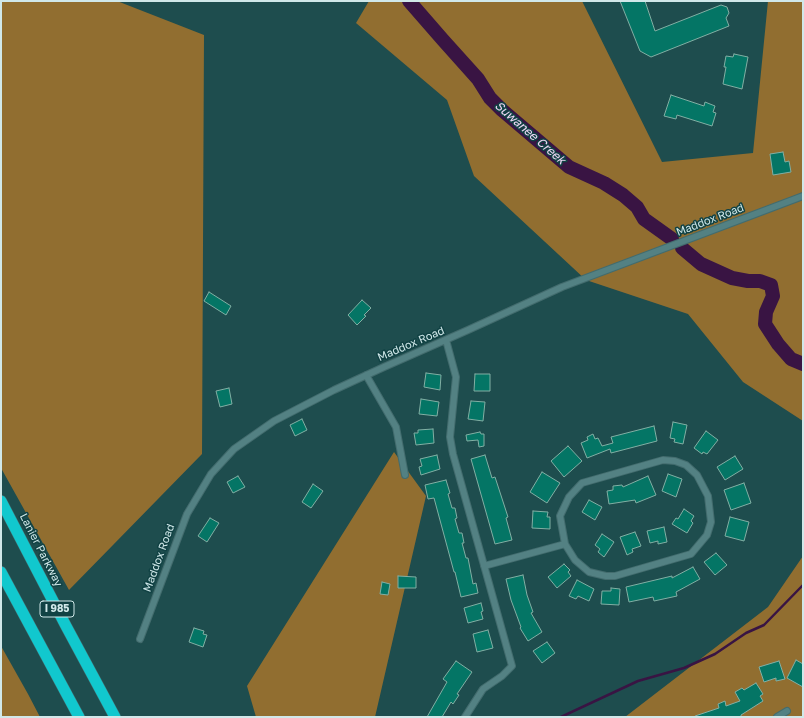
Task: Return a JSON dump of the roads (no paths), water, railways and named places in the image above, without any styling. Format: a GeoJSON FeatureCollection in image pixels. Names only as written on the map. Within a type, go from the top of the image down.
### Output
{"type":"FeatureCollection","features":[{"type":"Feature","properties":{"kind":"highway","name":"Lanier Parkway"},"geometry":{"type":"LineString","coordinates":[[1,501],[115,717]]}},
{"type":"Feature","properties":{"kind":"highway","name":"I 985"},"geometry":{"type":"LineString","coordinates":[[1,572],[79,717]]}},
{"type":"Feature","properties":{"kind":"street","name":"Maddox Road"},"geometry":{"type":"LineString","coordinates":[[140,639],[184,518],[212,474],[234,449],[274,421],[366,375],[562,287],[803,196]]}},
{"type":"Feature","properties":{"kind":"street"},"geometry":{"type":"LineString","coordinates":[[446,340],[456,377],[450,437],[453,454],[512,666],[502,676],[482,689],[465,717]]}},
{"type":"Feature","properties":{"kind":"street"},"geometry":{"type":"LineString","coordinates":[[366,375],[396,427],[406,475]]}},
{"type":"Feature","properties":{"kind":"street"},"geometry":{"type":"LineString","coordinates":[[663,460],[675,461],[686,465],[696,475],[708,496],[711,522],[707,535],[691,554],[615,576],[606,576],[589,572],[576,560],[566,544],[560,516],[569,497],[582,483],[663,460]]}},
{"type":"Feature","properties":{"kind":"street"},"geometry":{"type":"LineString","coordinates":[[484,566],[566,544]]}},
{"type":"Feature","properties":{"kind":"street"},"geometry":{"type":"LineString","coordinates":[[777,717],[787,711]]}},
{"type":"Feature","properties":{"kind":"waterway","name":"Suwanee Creek"},"geometry":{"type":"LineString","coordinates":[[409,1],[478,79],[490,98],[502,110],[569,167],[604,183],[623,195],[637,207],[644,219],[672,239]]}},
{"type":"Feature","properties":{"kind":"waterway","name":"Suwanee Creek"},"geometry":{"type":"LineString","coordinates":[[682,248],[701,264],[732,278],[748,281],[760,281],[771,285],[773,296],[766,312],[765,324],[778,344],[791,359],[803,364]]}},
{"type":"Feature","properties":{"kind":"waterway"},"geometry":{"type":"LineString","coordinates":[[561,717],[638,681],[684,668],[715,654],[746,633],[764,625],[803,585]]}}]}
